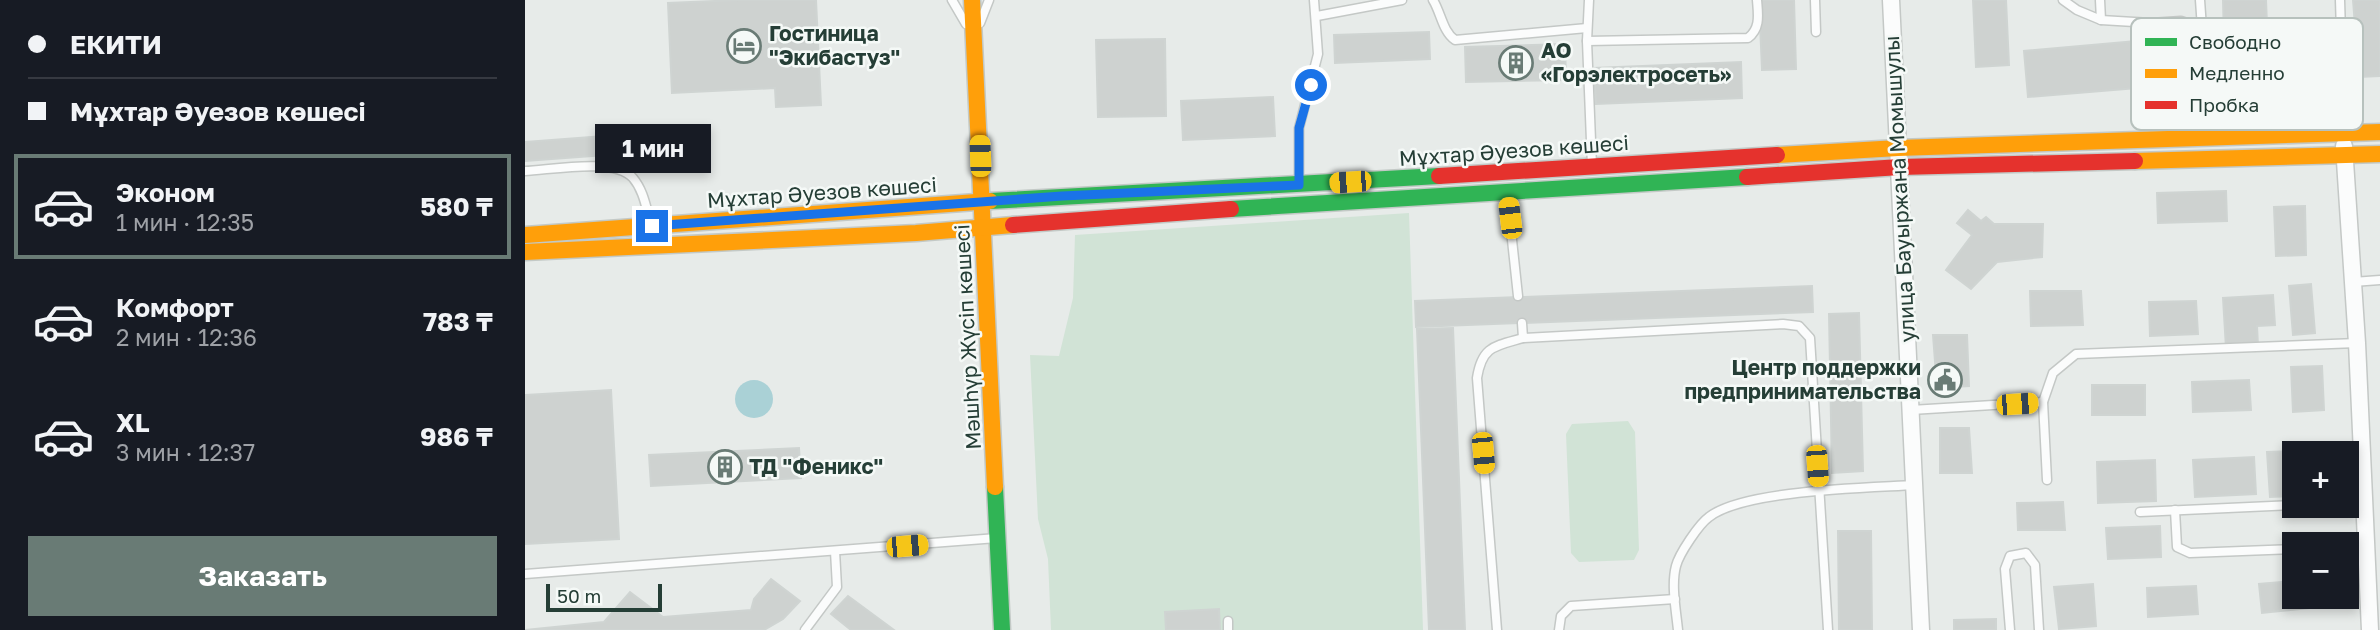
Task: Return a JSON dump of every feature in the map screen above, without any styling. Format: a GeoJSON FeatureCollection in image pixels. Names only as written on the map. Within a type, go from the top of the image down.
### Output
{"type":"FeatureCollection","features":[{"type":"Feature","properties":{"kind":"street","name":"Мәшһүр Жүсіп көшесі"},"geometry":{"type":"LineString","coordinates":[[972,0],[1002,630]]}},
{"type":"Feature","properties":{"kind":"street","name":"улица Бауыржана Момышулы"},"geometry":{"type":"LineString","coordinates":[[1891,0],[1921,630]]}},
{"type":"Feature","properties":{"kind":"street","name":"Мұхтар Әуезов көшесі"},"geometry":{"type":"LineString","coordinates":[[525,235],[982,201],[1898,149],[2380,132]]}},
{"type":"Feature","properties":{"kind":"street"},"geometry":{"type":"LineString","coordinates":[[2344,133],[2370,630]]}},
{"type":"Feature","properties":{"kind":"street","name":"Мұхтар Әуезов көшесі"},"geometry":{"type":"LineString","coordinates":[[525,252],[916,233],[984,226],[1900,167],[2380,154]]}},
{"type":"Feature","properties":{"kind":"lane"},"geometry":{"type":"LineString","coordinates":[[952,0],[974,38]]}},
{"type":"Feature","properties":{"kind":"lane"},"geometry":{"type":"LineString","coordinates":[[974,38],[989,0]]}},
{"type":"Feature","properties":{"kind":"lane"},"geometry":{"type":"LineString","coordinates":[[1299,185],[1299,128],[1318,54],[1314,0]]}},
{"type":"Feature","properties":{"kind":"lane"},"geometry":{"type":"LineString","coordinates":[[1317,16],[1402,0]]}},
{"type":"Feature","properties":{"kind":"lane"},"geometry":{"type":"LineString","coordinates":[[1433,0],[1448,36],[1455,40],[1587,27]]}},
{"type":"Feature","properties":{"kind":"lane"},"geometry":{"type":"LineString","coordinates":[[1589,0],[1587,41],[1593,187]]}},
{"type":"Feature","properties":{"kind":"lane"},"geometry":{"type":"LineString","coordinates":[[1587,41],[1748,38],[1755,33],[1758,23],[1757,0]]}},
{"type":"Feature","properties":{"kind":"lane"},"geometry":{"type":"LineString","coordinates":[[1815,0],[1816,32]]}},
{"type":"Feature","properties":{"kind":"lane"},"geometry":{"type":"LineString","coordinates":[[2063,0],[2077,10],[2101,20],[2131,22]]}},
{"type":"Feature","properties":{"kind":"lane"},"geometry":{"type":"LineString","coordinates":[[2100,0],[2101,20]]}},
{"type":"Feature","properties":{"kind":"lane"},"geometry":{"type":"LineString","coordinates":[[2200,0],[2201,18]]}},
{"type":"Feature","properties":{"kind":"lane"},"geometry":{"type":"LineString","coordinates":[[2340,0],[2341,18]]}},
{"type":"Feature","properties":{"kind":"lane"},"geometry":{"type":"LineString","coordinates":[[2227,130],[2228,138]]}},
{"type":"Feature","properties":{"kind":"lane"},"geometry":{"type":"LineString","coordinates":[[525,171],[603,166],[619,168],[631,176],[641,190],[652,226]]}},
{"type":"Feature","properties":{"kind":"lane"},"geometry":{"type":"LineString","coordinates":[[1503,173],[1518,296]]}},
{"type":"Feature","properties":{"kind":"lane"},"geometry":{"type":"LineString","coordinates":[[2353,282],[2380,280]]}},
{"type":"Feature","properties":{"kind":"lane"},"geometry":{"type":"LineString","coordinates":[[1522,323],[1523,338]]}},
{"type":"Feature","properties":{"kind":"lane"},"geometry":{"type":"LineString","coordinates":[[1497,630],[1476,378],[1479,362],[1490,348],[1523,338],[1783,324],[1798,326],[1810,338],[1828,630]]}},
{"type":"Feature","properties":{"kind":"lane"},"geometry":{"type":"LineString","coordinates":[[2047,481],[2043,402],[2053,373],[2076,354],[2357,343]]}},
{"type":"Feature","properties":{"kind":"lane"},"geometry":{"type":"LineString","coordinates":[[1911,411],[2043,402]]}},
{"type":"Feature","properties":{"kind":"lane"},"geometry":{"type":"LineString","coordinates":[[1678,630],[1676,565],[1709,516],[1746,500],[1914,485]]}},
{"type":"Feature","properties":{"kind":"lane"},"geometry":{"type":"LineString","coordinates":[[2359,502],[2364,502]]}},
{"type":"Feature","properties":{"kind":"lane"},"geometry":{"type":"LineString","coordinates":[[2140,512],[2282,506]]}},
{"type":"Feature","properties":{"kind":"lane"},"geometry":{"type":"LineString","coordinates":[[2175,510],[2177,547],[2190,553],[2282,549]]}},
{"type":"Feature","properties":{"kind":"lane"},"geometry":{"type":"LineString","coordinates":[[525,574],[998,538]]}},
{"type":"Feature","properties":{"kind":"lane"},"geometry":{"type":"LineString","coordinates":[[2359,546],[2366,546]]}},
{"type":"Feature","properties":{"kind":"lane"},"geometry":{"type":"LineString","coordinates":[[805,630],[837,587],[835,551]]}},
{"type":"Feature","properties":{"kind":"lane"},"geometry":{"type":"LineString","coordinates":[[2010,630],[2005,569],[2010,556],[2026,553],[2035,565],[2039,630]]}},
{"type":"Feature","properties":{"kind":"lane"},"geometry":{"type":"LineString","coordinates":[[1559,630],[1561,616],[1571,606],[1675,599]]}},
{"type":"Feature","properties":{"kind":"green space"},"geometry":{"type":"Polygon","coordinates":[[[1409,213],[1423,630],[1051,630],[1048,559],[1038,519],[1030,355],[1059,356],[1073,298],[1075,235],[1409,213]]]}},
{"type":"Feature","properties":{"kind":"green space"},"geometry":{"type":"Polygon","coordinates":[[[1628,421],[1635,432],[1639,550],[1634,560],[1579,562],[1571,553],[1566,434],[1572,424],[1628,421]]]}},
{"type":"Feature","properties":{"kind":"water"},"geometry":{"type":"Polygon","coordinates":[[[754,380],[767,386],[773,399],[767,412],[754,418],[741,412],[735,399],[741,386],[754,380]]]}},
{"type":"Feature","properties":{"kind":"building","name":"Гостиница \"Экибастуз\""},"geometry":{"type":"Polygon","coordinates":[[[816,0],[821,105],[776,107],[775,88],[672,93],[668,3],[816,0]]]}},
{"type":"Feature","properties":{"kind":"building"},"geometry":{"type":"Polygon","coordinates":[[[1759,0],[1794,0],[1796,69],[1762,70],[1759,0]]]}},
{"type":"Feature","properties":{"kind":"building"},"geometry":{"type":"Polygon","coordinates":[[[1973,0],[2006,0],[2009,65],[1976,67],[1973,0]]]}},
{"type":"Feature","properties":{"kind":"building"},"geometry":{"type":"Polygon","coordinates":[[[2223,0],[2266,0],[2267,18],[2223,18],[2223,0]]]}},
{"type":"Feature","properties":{"kind":"building"},"geometry":{"type":"Polygon","coordinates":[[[2353,0],[2380,0],[2380,76],[2363,77],[2363,18],[2354,18],[2353,0]]]}},
{"type":"Feature","properties":{"kind":"building"},"geometry":{"type":"Polygon","coordinates":[[[1429,32],[1430,59],[1335,63],[1334,35],[1429,32]]]}},
{"type":"Feature","properties":{"kind":"building"},"geometry":{"type":"Polygon","coordinates":[[[1165,39],[1166,116],[1098,117],[1096,40],[1165,39]]]}},
{"type":"Feature","properties":{"kind":"building"},"geometry":{"type":"Polygon","coordinates":[[[2131,41],[2131,88],[2028,97],[2024,51],[2131,41]]]}},
{"type":"Feature","properties":{"kind":"building","name":"АО «Горэлектросеть»"},"geometry":{"type":"Polygon","coordinates":[[[1565,44],[1566,80],[1466,82],[1465,47],[1565,44]]]}},
{"type":"Feature","properties":{"kind":"building"},"geometry":{"type":"Polygon","coordinates":[[[1741,62],[1742,98],[1596,104],[1594,68],[1741,62]]]}},
{"type":"Feature","properties":{"kind":"building"},"geometry":{"type":"Polygon","coordinates":[[[1273,97],[1275,136],[1183,140],[1181,101],[1273,97]]]}},
{"type":"Feature","properties":{"kind":"building"},"geometry":{"type":"Polygon","coordinates":[[[630,134],[632,153],[525,161],[525,142],[630,134]]]}},
{"type":"Feature","properties":{"kind":"building"},"geometry":{"type":"Polygon","coordinates":[[[691,141],[692,157],[646,159],[645,144],[691,141]]]}},
{"type":"Feature","properties":{"kind":"building"},"geometry":{"type":"Polygon","coordinates":[[[2226,191],[2227,221],[2158,223],[2157,193],[2226,191]]]}},
{"type":"Feature","properties":{"kind":"building"},"geometry":{"type":"Polygon","coordinates":[[[2305,206],[2306,255],[2276,256],[2274,207],[2305,206]]]}},
{"type":"Feature","properties":{"kind":"building"},"geometry":{"type":"Polygon","coordinates":[[[1968,210],[1981,221],[1986,217],[1994,224],[2043,224],[2042,257],[1997,262],[1971,289],[1946,270],[1972,235],[1957,223],[1968,210]]]}},
{"type":"Feature","properties":{"kind":"building"},"geometry":{"type":"Polygon","coordinates":[[[2311,284],[2315,333],[2293,335],[2289,286],[2311,284]]]}},
{"type":"Feature","properties":{"kind":"building"},"geometry":{"type":"Polygon","coordinates":[[[1812,286],[1813,312],[1416,327],[1415,301],[1812,286]]]}},
{"type":"Feature","properties":{"kind":"building"},"geometry":{"type":"Polygon","coordinates":[[[2030,291],[2081,291],[2083,325],[2031,326],[2030,291]]]}},
{"type":"Feature","properties":{"kind":"building"},"geometry":{"type":"Polygon","coordinates":[[[2273,295],[2275,325],[2257,326],[2258,346],[2226,348],[2223,298],[2273,295]]]}},
{"type":"Feature","properties":{"kind":"building"},"geometry":{"type":"Polygon","coordinates":[[[2196,301],[2198,334],[2150,336],[2149,302],[2196,301]]]}},
{"type":"Feature","properties":{"kind":"building"},"geometry":{"type":"Polygon","coordinates":[[[1859,313],[1863,471],[1832,473],[1829,314],[1859,313]]]}},
{"type":"Feature","properties":{"kind":"building"},"geometry":{"type":"Polygon","coordinates":[[[1453,328],[1465,630],[1429,630],[1417,329],[1453,328]]]}},
{"type":"Feature","properties":{"kind":"building"},"geometry":{"type":"Polygon","coordinates":[[[1933,335],[1967,335],[1969,386],[1937,388],[1933,335]]]}},
{"type":"Feature","properties":{"kind":"building"},"geometry":{"type":"Polygon","coordinates":[[[2322,366],[2324,410],[2293,412],[2291,367],[2322,366]]]}},
{"type":"Feature","properties":{"kind":"building"},"geometry":{"type":"Polygon","coordinates":[[[2249,380],[2251,410],[2193,412],[2192,382],[2249,380]]]}},
{"type":"Feature","properties":{"kind":"building"},"geometry":{"type":"Polygon","coordinates":[[[2092,385],[2145,385],[2145,415],[2092,415],[2092,385]]]}},
{"type":"Feature","properties":{"kind":"building"},"geometry":{"type":"Polygon","coordinates":[[[611,390],[619,539],[525,544],[525,395],[611,390]]]}},
{"type":"Feature","properties":{"kind":"building"},"geometry":{"type":"Polygon","coordinates":[[[1940,428],[1969,428],[1972,473],[1940,473],[1940,428]]]}},
{"type":"Feature","properties":{"kind":"building","name":"ТД \"Феникс\""},"geometry":{"type":"Polygon","coordinates":[[[799,448],[801,478],[651,486],[649,455],[799,448]]]}},
{"type":"Feature","properties":{"kind":"building"},"geometry":{"type":"Polygon","coordinates":[[[2267,452],[2282,452],[2282,496],[2270,497],[2267,452]]]}},
{"type":"Feature","properties":{"kind":"building"},"geometry":{"type":"Polygon","coordinates":[[[2254,457],[2256,494],[2195,497],[2193,460],[2254,457]]]}},
{"type":"Feature","properties":{"kind":"building"},"geometry":{"type":"Polygon","coordinates":[[[2155,460],[2156,501],[2098,503],[2097,462],[2155,460]]]}},
{"type":"Feature","properties":{"kind":"building"},"geometry":{"type":"Polygon","coordinates":[[[2063,502],[2065,530],[2018,530],[2017,503],[2063,502]]]}},
{"type":"Feature","properties":{"kind":"building"},"geometry":{"type":"Polygon","coordinates":[[[2160,526],[2161,557],[2108,559],[2106,528],[2160,526]]]}},
{"type":"Feature","properties":{"kind":"building"},"geometry":{"type":"Polygon","coordinates":[[[1838,531],[1871,531],[1872,630],[1839,630],[1838,531]]]}},
{"type":"Feature","properties":{"kind":"building"},"geometry":{"type":"Polygon","coordinates":[[[771,579],[800,601],[783,619],[764,630],[525,630],[604,622],[630,592],[663,617],[751,610],[754,599],[771,579]]]}},
{"type":"Feature","properties":{"kind":"building"},"geometry":{"type":"Polygon","coordinates":[[[2282,582],[2282,609],[2300,609],[2262,613],[2259,584],[2282,582]]]}},
{"type":"Feature","properties":{"kind":"building"},"geometry":{"type":"Polygon","coordinates":[[[2093,584],[2096,626],[2059,629],[2054,587],[2093,584]]]}},
{"type":"Feature","properties":{"kind":"building"},"geometry":{"type":"Polygon","coordinates":[[[2196,586],[2198,614],[2148,617],[2147,588],[2196,586]]]}},
{"type":"Feature","properties":{"kind":"building"},"geometry":{"type":"Polygon","coordinates":[[[848,596],[894,630],[851,630],[831,614],[848,596]]]}},
{"type":"Feature","properties":{"kind":"building"},"geometry":{"type":"Polygon","coordinates":[[[1219,609],[1220,630],[1166,630],[1165,612],[1219,609]]]}},
{"type":"Feature","properties":{"kind":"building"},"geometry":{"type":"Polygon","coordinates":[[[1996,619],[1996,630],[1954,630],[1954,620],[1996,619]]]}},
{"type":"Feature","properties":{"kind":"traffic: fast"},"geometry":{"type":"LineString","coordinates":[[990,201],[1439,176]]}},
{"type":"Feature","properties":{"kind":"traffic: fast"},"geometry":{"type":"LineString","coordinates":[[1231,209],[1747,177]]}},
{"type":"Feature","properties":{"kind":"traffic: fast"},"geometry":{"type":"LineString","coordinates":[[995,487],[1002,630]]}},
{"type":"Feature","properties":{"kind":"traffic: slow"},"geometry":{"type":"LineString","coordinates":[[972,0],[995,487]]}},
{"type":"Feature","properties":{"kind":"traffic: slow"},"geometry":{"type":"LineString","coordinates":[[1777,155],[1898,148],[2380,132]]}},
{"type":"Feature","properties":{"kind":"traffic: slow"},"geometry":{"type":"LineString","coordinates":[[2135,161],[2380,154]]}},
{"type":"Feature","properties":{"kind":"traffic: slow"},"geometry":{"type":"LineString","coordinates":[[525,235],[990,201]]}},
{"type":"Feature","properties":{"kind":"traffic: slow"},"geometry":{"type":"LineString","coordinates":[[525,252],[916,233],[1013,225]]}},
{"type":"Feature","properties":{"kind":"traffic: jam"},"geometry":{"type":"LineString","coordinates":[[1439,176],[1777,155]]}},
{"type":"Feature","properties":{"kind":"traffic: jam"},"geometry":{"type":"LineString","coordinates":[[1747,177],[1900,167],[2135,161]]}},
{"type":"Feature","properties":{"kind":"traffic: jam"},"geometry":{"type":"LineString","coordinates":[[1013,225],[1231,209]]}},
{"type":"Feature","properties":{"kind":"place","name":"Гостиница \"Экибастуз\""},"geometry":{"type":"Point","coordinates":[744,46]}},
{"type":"Feature","properties":{"kind":"place","name":"АО «Горэлектросеть»"},"geometry":{"type":"Point","coordinates":[1516,63]}},
{"type":"Feature","properties":{"kind":"place","name":"Центр поддержки предпринимательства"},"geometry":{"type":"Point","coordinates":[1945,380]}},
{"type":"Feature","properties":{"kind":"place","name":"ТД \"Феникс\""},"geometry":{"type":"Point","coordinates":[725,467]}},
{"type":"Feature","properties":{"kind":"route"},"geometry":{"type":"LineString","coordinates":[[652,226],[982,201],[1299,185],[1299,128],[1311,85]]}}]}
